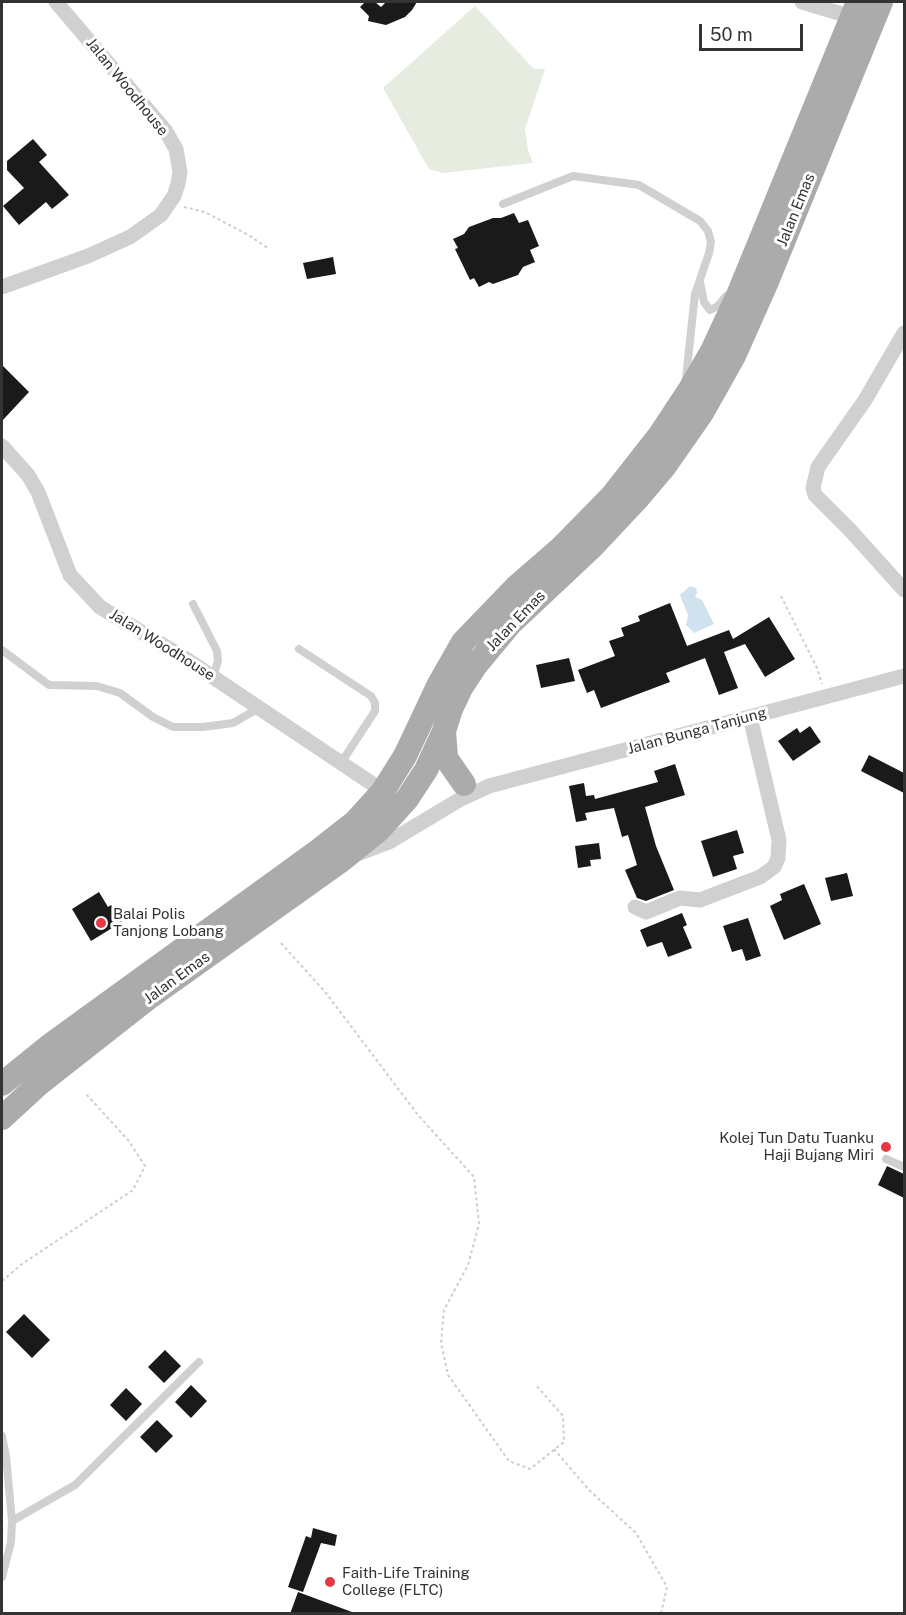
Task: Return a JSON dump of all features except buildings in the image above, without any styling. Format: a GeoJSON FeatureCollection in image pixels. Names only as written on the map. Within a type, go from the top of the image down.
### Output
{"type":"FeatureCollection","features":[{"type":"Feature","properties":{"kind":"main road","name":"Jalan Emas"},"geometry":{"type":"LineString","coordinates":[[2,1118],[40,1083],[147,999],[342,860],[379,830],[408,799],[426,770],[461,688],[492,643],[592,547],[638,498],[665,466],[702,412],[734,356],[766,284],[881,2]]}},
{"type":"Feature","properties":{"kind":"main road","name":"Jalan Emas"},"geometry":{"type":"LineString","coordinates":[[4,1080],[318,851],[355,822],[383,791],[405,756],[438,687],[463,642],[516,587],[562,547],[612,496],[659,436],[682,401],[712,351],[785,185],[855,9]]}},
{"type":"Feature","properties":{"kind":"main road"},"geometry":{"type":"LineString","coordinates":[[444,731],[447,758],[464,784]]}},
{"type":"Feature","properties":{"kind":"main road"},"geometry":{"type":"LineString","coordinates":[[383,791],[405,771],[418,767],[426,770]]}},
{"type":"Feature","properties":{"kind":"street","name":"Jalan Woodhouse"},"geometry":{"type":"LineString","coordinates":[[2,287],[88,256],[130,237],[162,215],[174,196],[178,184],[180,172],[176,149],[165,130],[56,2]]}},
{"type":"Feature","properties":{"kind":"street"},"geometry":{"type":"LineString","coordinates":[[802,2],[855,9]]}},
{"type":"Feature","properties":{"kind":"street"},"geometry":{"type":"LineString","coordinates":[[904,333],[865,400],[818,467],[813,488],[815,495],[904,590]]}},
{"type":"Feature","properties":{"kind":"street","name":"Jalan Woodhouse"},"geometry":{"type":"LineString","coordinates":[[2,446],[28,475],[38,492],[70,575],[85,594],[100,607],[213,677],[383,791]]}},
{"type":"Feature","properties":{"kind":"street","name":"Jalan Bunga Tanjung"},"geometry":{"type":"LineString","coordinates":[[489,786],[904,676]]}},
{"type":"Feature","properties":{"kind":"street"},"geometry":{"type":"LineString","coordinates":[[635,907],[646,912],[680,898],[700,900],[760,877],[774,867],[778,858],[779,840],[750,717]]}},
{"type":"Feature","properties":{"kind":"street"},"geometry":{"type":"LineString","coordinates":[[426,770],[464,784],[489,786]]}},
{"type":"Feature","properties":{"kind":"street"},"geometry":{"type":"LineString","coordinates":[[342,860],[389,842],[459,800],[489,786]]}},
{"type":"Feature","properties":{"kind":"lane"},"geometry":{"type":"LineString","coordinates":[[502,204],[573,176],[639,185],[704,224],[711,242],[695,294],[688,370],[682,401]]}},
{"type":"Feature","properties":{"kind":"lane"},"geometry":{"type":"LineString","coordinates":[[738,271],[785,185]]}},
{"type":"Feature","properties":{"kind":"lane"},"geometry":{"type":"LineString","coordinates":[[700,280],[704,302],[710,310],[718,306],[728,292]]}},
{"type":"Feature","properties":{"kind":"lane"},"geometry":{"type":"LineString","coordinates":[[193,604],[217,651],[218,661],[213,677]]}},
{"type":"Feature","properties":{"kind":"lane"},"geometry":{"type":"LineString","coordinates":[[299,649],[371,696],[375,703],[375,711],[341,763]]}},
{"type":"Feature","properties":{"kind":"lane"},"geometry":{"type":"LineString","coordinates":[[2,650],[49,685],[97,686],[120,693],[153,717],[173,727],[203,728],[233,723],[259,708]]}},
{"type":"Feature","properties":{"kind":"lane"},"geometry":{"type":"LineString","coordinates":[[886,1159],[904,1167]]}},
{"type":"Feature","properties":{"kind":"lane"},"geometry":{"type":"LineString","coordinates":[[12,1521],[75,1485],[199,1362]]}},
{"type":"Feature","properties":{"kind":"lane"},"geometry":{"type":"LineString","coordinates":[[2,1436],[6,1456],[6,1501],[12,1521],[2,1577]]}},
{"type":"Feature","properties":{"kind":"path"},"geometry":{"type":"LineString","coordinates":[[162,215],[185,207],[205,212],[269,249]]}},
{"type":"Feature","properties":{"kind":"path"},"geometry":{"type":"LineString","coordinates":[[781,596],[817,668],[826,696]]}},
{"type":"Feature","properties":{"kind":"path"},"geometry":{"type":"LineString","coordinates":[[281,943],[326,993],[418,1115],[474,1177],[479,1224],[468,1265],[444,1311],[441,1343],[448,1375],[509,1461],[530,1468],[564,1442],[562,1416],[535,1384]]}},
{"type":"Feature","properties":{"kind":"path"},"geometry":{"type":"LineString","coordinates":[[2,1281],[22,1264],[133,1190],[145,1166],[128,1140],[86,1094]]}},
{"type":"Feature","properties":{"kind":"path"},"geometry":{"type":"LineString","coordinates":[[554,1449],[589,1490],[636,1533],[667,1587],[661,1614]]}},
{"type":"Feature","properties":{"kind":"shaded area"},"geometry":{"type":"Polygon","coordinates":[[[475,6],[534,69],[545,69],[525,129],[528,150],[533,163],[443,173],[429,169],[383,88],[475,6]]]}},
{"type":"Feature","properties":{"kind":"water"},"geometry":{"type":"Polygon","coordinates":[[[690,586],[696,588],[695,597],[702,600],[714,624],[694,633],[686,625],[688,615],[680,595],[690,586]]]}},
{"type":"Feature","properties":{"kind":"place","name":"Balai Polis Tanjong Lobang"},"geometry":{"type":"Point","coordinates":[101,923]}},
{"type":"Feature","properties":{"kind":"place","name":"Kolej Tun Datu Tuanku Haji Bujang Miri"},"geometry":{"type":"Point","coordinates":[886,1147]}},
{"type":"Feature","properties":{"kind":"place","name":"Faith-Life Training College (FLTC)"},"geometry":{"type":"Point","coordinates":[330,1582]}}]}
